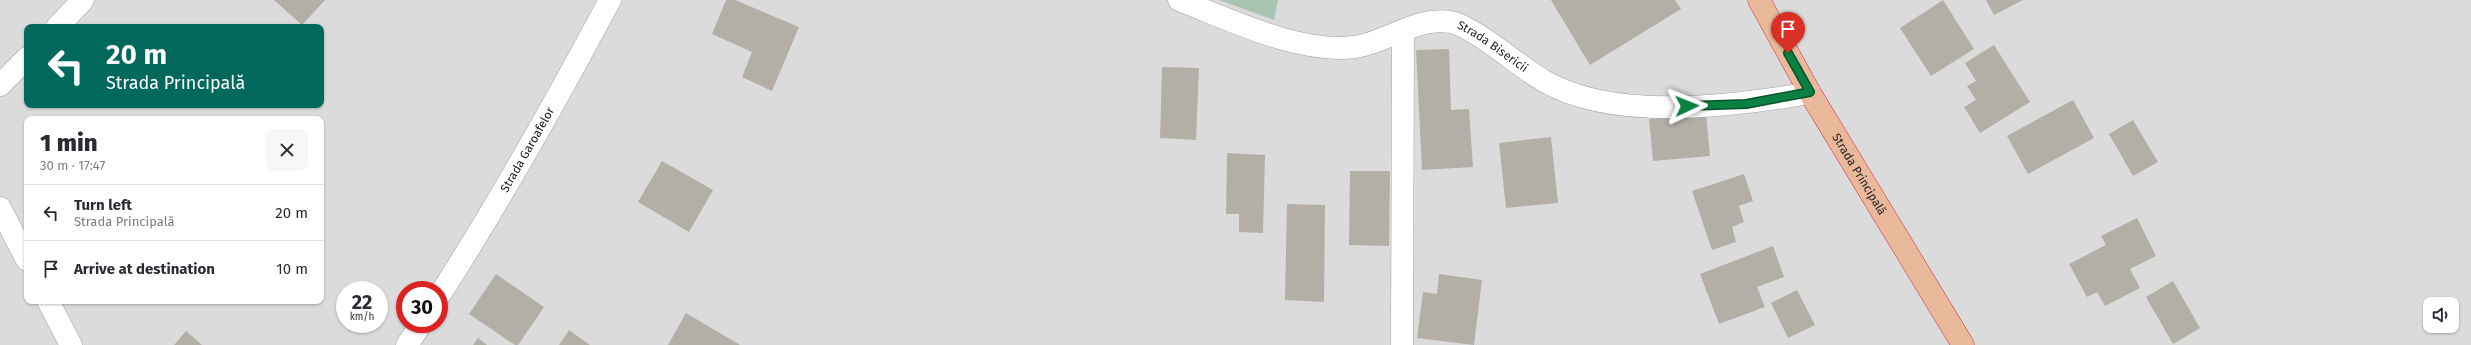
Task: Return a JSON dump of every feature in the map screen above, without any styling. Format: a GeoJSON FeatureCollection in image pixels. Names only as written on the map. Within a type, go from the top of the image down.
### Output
{"type":"FeatureCollection","features":[{"type":"Feature","properties":{"kind":"highway","name":"Strada Principală"},"geometry":{"type":"LineString","coordinates":[[1759,0],[1810,92],[1963,345]]}},
{"type":"Feature","properties":{"kind":"street"},"geometry":{"type":"LineString","coordinates":[[60,24],[83,0]]}},
{"type":"Feature","properties":{"kind":"street","name":"Strada Garoafelor"},"geometry":{"type":"LineString","coordinates":[[448,282],[480,234],[534,140],[610,0]]}},
{"type":"Feature","properties":{"kind":"street","name":"Strada Bisericii"},"geometry":{"type":"LineString","coordinates":[[1179,0],[1270,34],[1329,48],[1355,47],[1378,42],[1413,25],[1434,20],[1453,22],[1545,82],[1580,96],[1625,106],[1746,104],[1810,92]]}},
{"type":"Feature","properties":{"kind":"street"},"geometry":{"type":"LineString","coordinates":[[1402,345],[1403,31]]}},
{"type":"Feature","properties":{"kind":"street"},"geometry":{"type":"LineString","coordinates":[[0,85],[24,61]]}},
{"type":"Feature","properties":{"kind":"street"},"geometry":{"type":"LineString","coordinates":[[0,208],[24,254]]}},
{"type":"Feature","properties":{"kind":"street"},"geometry":{"type":"LineString","coordinates":[[50,304],[71,345]]}},
{"type":"Feature","properties":{"kind":"street"},"geometry":{"type":"LineString","coordinates":[[407,345],[415,333]]}},
{"type":"Feature","properties":{"kind":"shaded area"},"geometry":{"type":"Polygon","coordinates":[[[0,0],[2471,0],[2471,345],[0,345],[0,0]]]}},
{"type":"Feature","properties":{"kind":"green space"},"geometry":{"type":"Polygon","coordinates":[[[1219,0],[1278,0],[1274,21],[1219,0]]]}},
{"type":"Feature","properties":{"kind":"building"},"geometry":{"type":"Polygon","coordinates":[[[274,0],[325,0],[303,24],[301,24],[274,0]]]}},
{"type":"Feature","properties":{"kind":"building"},"geometry":{"type":"Polygon","coordinates":[[[726,0],[735,0],[799,27],[772,91],[742,77],[752,52],[712,34],[726,0]]]}},
{"type":"Feature","properties":{"kind":"building"},"geometry":{"type":"Polygon","coordinates":[[[1551,0],[1675,0],[1681,9],[1590,65],[1551,0]]]}},
{"type":"Feature","properties":{"kind":"building"},"geometry":{"type":"Polygon","coordinates":[[[1943,0],[1974,49],[1931,76],[1900,28],[1943,0]]]}},
{"type":"Feature","properties":{"kind":"building"},"geometry":{"type":"Polygon","coordinates":[[[1986,0],[2023,0],[1994,15],[1986,0]]]}},
{"type":"Feature","properties":{"kind":"building"},"geometry":{"type":"Polygon","coordinates":[[[1994,45],[2030,102],[1980,133],[1964,107],[1976,100],[1967,86],[1976,81],[1965,63],[1994,45]]]}},
{"type":"Feature","properties":{"kind":"building"},"geometry":{"type":"Polygon","coordinates":[[[1449,49],[1451,110],[1469,109],[1473,167],[1422,170],[1416,50],[1449,49]]]}},
{"type":"Feature","properties":{"kind":"building"},"geometry":{"type":"Polygon","coordinates":[[[1162,67],[1199,68],[1196,140],[1160,138],[1162,67]]]}},
{"type":"Feature","properties":{"kind":"building"},"geometry":{"type":"Polygon","coordinates":[[[2073,100],[2094,138],[2028,174],[2007,136],[2073,100]]]}},
{"type":"Feature","properties":{"kind":"building"},"geometry":{"type":"Polygon","coordinates":[[[1706,114],[1710,156],[1653,161],[1649,119],[1706,114]]]}},
{"type":"Feature","properties":{"kind":"building"},"geometry":{"type":"Polygon","coordinates":[[[2133,120],[2158,162],[2133,176],[2109,134],[2133,120]]]}},
{"type":"Feature","properties":{"kind":"building"},"geometry":{"type":"Polygon","coordinates":[[[1551,137],[1558,203],[1506,208],[1499,143],[1551,137]]]}},
{"type":"Feature","properties":{"kind":"building"},"geometry":{"type":"Polygon","coordinates":[[[1227,153],[1265,155],[1263,233],[1239,232],[1239,214],[1226,214],[1227,153]]]}},
{"type":"Feature","properties":{"kind":"building"},"geometry":{"type":"Polygon","coordinates":[[[662,161],[713,190],[689,232],[638,202],[662,161]]]}},
{"type":"Feature","properties":{"kind":"building"},"geometry":{"type":"Polygon","coordinates":[[[1350,171],[1390,171],[1389,246],[1349,245],[1350,171]]]}},
{"type":"Feature","properties":{"kind":"building"},"geometry":{"type":"Polygon","coordinates":[[[1744,174],[1753,201],[1739,206],[1744,222],[1732,227],[1736,242],[1712,250],[1692,191],[1744,174]]]}},
{"type":"Feature","properties":{"kind":"building"},"geometry":{"type":"Polygon","coordinates":[[[1287,204],[1325,205],[1324,302],[1285,300],[1287,204]]]}},
{"type":"Feature","properties":{"kind":"building"},"geometry":{"type":"Polygon","coordinates":[[[2137,218],[2156,256],[2130,269],[2140,288],[2105,306],[2097,292],[2087,297],[2069,264],[2106,245],[2101,236],[2137,218]]]}},
{"type":"Feature","properties":{"kind":"building"},"geometry":{"type":"Polygon","coordinates":[[[1773,246],[1784,277],[1757,287],[1765,307],[1719,324],[1700,274],[1773,246]]]}},
{"type":"Feature","properties":{"kind":"building"},"geometry":{"type":"Polygon","coordinates":[[[496,274],[544,307],[518,345],[515,345],[469,314],[496,274]]]}},
{"type":"Feature","properties":{"kind":"building"},"geometry":{"type":"Polygon","coordinates":[[[1439,274],[1482,280],[1474,345],[1417,338],[1423,292],[1437,294],[1439,274]]]}},
{"type":"Feature","properties":{"kind":"building"},"geometry":{"type":"Polygon","coordinates":[[[2173,281],[2200,328],[2173,344],[2146,297],[2173,281]]]}},
{"type":"Feature","properties":{"kind":"building"},"geometry":{"type":"Polygon","coordinates":[[[1797,290],[1815,325],[1788,338],[1771,303],[1797,290]]]}},
{"type":"Feature","properties":{"kind":"building"},"geometry":{"type":"Polygon","coordinates":[[[686,313],[740,345],[668,345],[686,313]]]}},
{"type":"Feature","properties":{"kind":"building"},"geometry":{"type":"Polygon","coordinates":[[[569,330],[590,345],[559,345],[569,330]]]}},
{"type":"Feature","properties":{"kind":"building"},"geometry":{"type":"Polygon","coordinates":[[[186,331],[202,345],[174,345],[186,331]]]}},
{"type":"Feature","properties":{"kind":"building"},"geometry":{"type":"Polygon","coordinates":[[[478,338],[487,345],[473,345],[478,338]]]}},
{"type":"Feature","properties":{"kind":"route"},"geometry":{"type":"LineString","coordinates":[[1687,106],[1746,104],[1810,92],[1788,53]]}}]}
